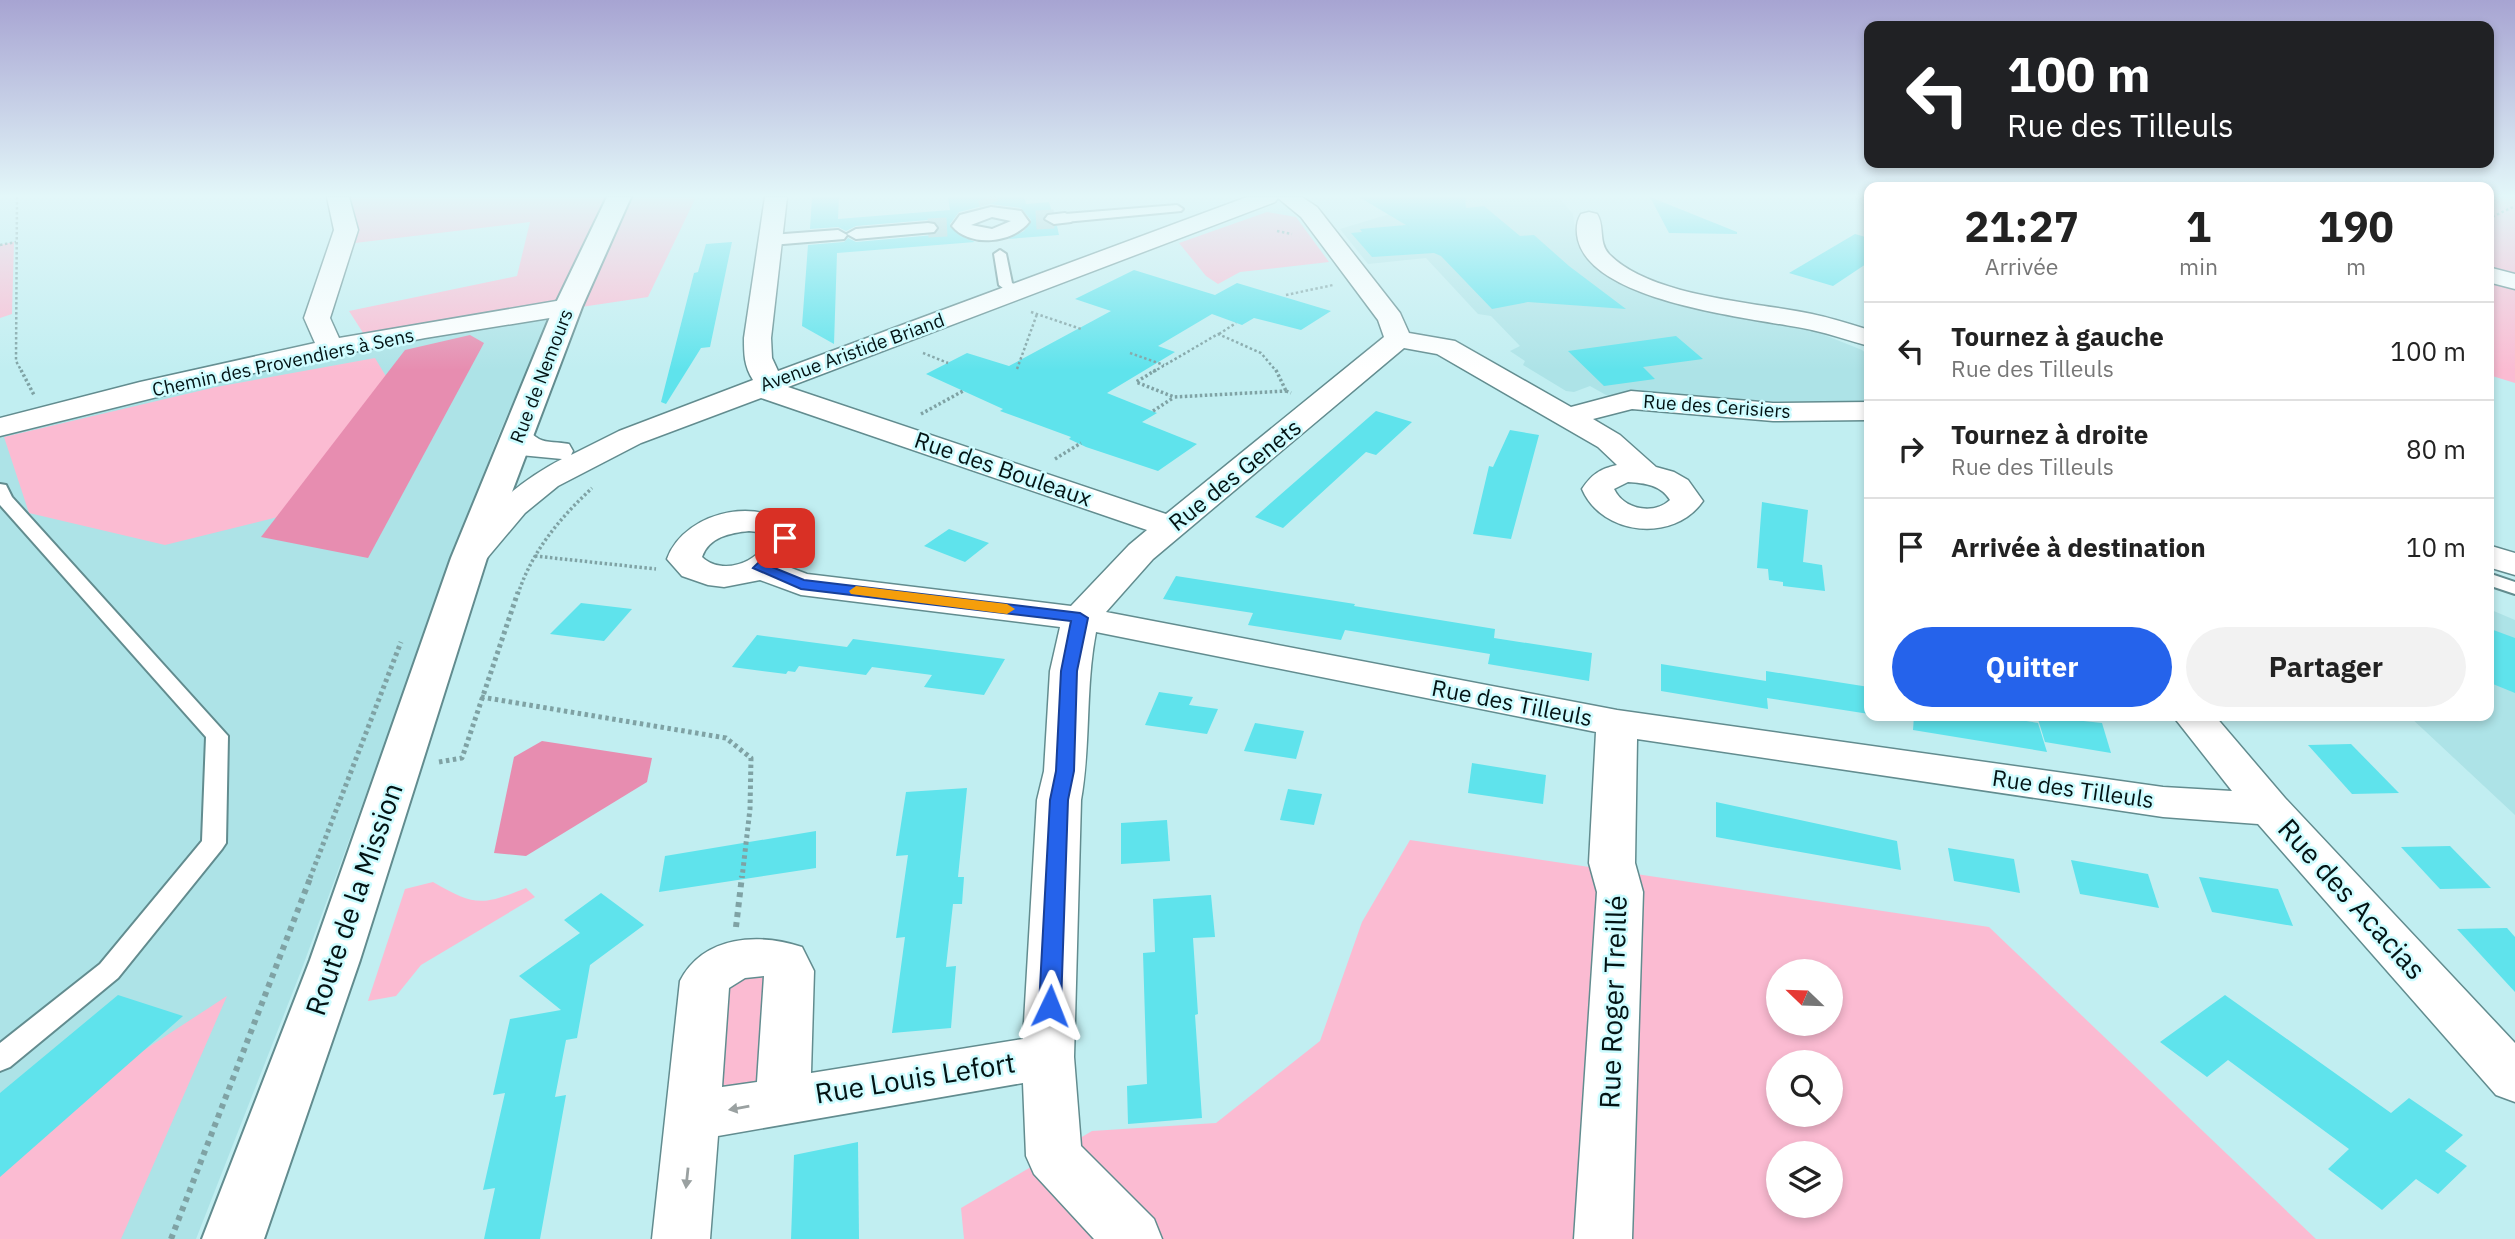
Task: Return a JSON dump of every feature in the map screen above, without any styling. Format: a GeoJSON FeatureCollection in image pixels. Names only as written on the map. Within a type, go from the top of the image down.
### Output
{"type":"FeatureCollection","features":[{"type":"Feature","properties":{"kind":"main road","name":"Rue de Nemours"},"geometry":{"type":"LineString","coordinates":[[469,558],[568,307],[592,255]]}},
{"type":"Feature","properties":{"kind":"main road","name":"Route de la Mission"},"geometry":{"type":"LineString","coordinates":[[233,1239],[335,960],[469,558]]}},
{"type":"Feature","properties":{"kind":"street"},"geometry":{"type":"LineString","coordinates":[[331,349],[317,318],[338,255]]}},
{"type":"Feature","properties":{"kind":"street"},"geometry":{"type":"LineString","coordinates":[[766,384],[758,361],[759,317],[769,255]]}},
{"type":"Feature","properties":{"kind":"street","name":"Avenue Aristide Briand"},"geometry":{"type":"LineString","coordinates":[[469,558],[552,465],[807,369],[1021,301],[1101,255]]}},
{"type":"Feature","properties":{"kind":"street"},"geometry":{"type":"LineString","coordinates":[[1342,255],[1391,319],[1398,339],[1445,347],[1609,441],[1644,473]]}},
{"type":"Feature","properties":{"kind":"street"},"geometry":{"type":"LineString","coordinates":[[1598,255],[1604,262],[1627,276],[1653,288],[1816,323],[1864,337]]}},
{"type":"Feature","properties":{"kind":"street"},"geometry":{"type":"LineString","coordinates":[[2494,276],[2515,282]]}},
{"type":"Feature","properties":{"kind":"street","name":"Chemin des Provendiers à Sens"},"geometry":{"type":"LineString","coordinates":[[0,427],[331,349],[509,315],[568,307]]}},
{"type":"Feature","properties":{"kind":"street","name":"Rue des Genets"},"geometry":{"type":"LineString","coordinates":[[1080,618],[1141,552],[1398,339]]}},
{"type":"Feature","properties":{"kind":"street"},"geometry":{"type":"LineString","coordinates":[[807,369],[833,411]]}},
{"type":"Feature","properties":{"kind":"street","name":"Rue des Bouleaux"},"geometry":{"type":"LineString","coordinates":[[766,384],[833,411],[1172,527]]}},
{"type":"Feature","properties":{"kind":"street","name":"Rue des Cerisiers"},"geometry":{"type":"LineString","coordinates":[[1567,417],[1631,400],[1773,412],[1864,411]]}},
{"type":"Feature","properties":{"kind":"street"},"geometry":{"type":"LineString","coordinates":[[518,435],[552,465]]}},
{"type":"Feature","properties":{"kind":"street"},"geometry":{"type":"LineString","coordinates":[[500,480],[552,465]]}},
{"type":"Feature","properties":{"kind":"street"},"geometry":{"type":"LineString","coordinates":[[740,522],[766,523],[779,529],[785,538],[784,548],[775,559],[760,568],[720,576],[702,574],[690,568],[684,559],[686,548],[711,529],[740,522]]}},
{"type":"Feature","properties":{"kind":"street"},"geometry":{"type":"LineString","coordinates":[[2494,557],[2515,565]]}},
{"type":"Feature","properties":{"kind":"street","name":"Rue des Tilleuls"},"geometry":{"type":"LineString","coordinates":[[760,568],[801,584],[1080,618],[1617,723],[2163,802],[2270,809]]}},
{"type":"Feature","properties":{"kind":"street"},"geometry":{"type":"LineString","coordinates":[[1080,618],[1069,671],[1065,771],[1059,800],[1048,1057],[1054,1156],[1133,1239]]}},
{"type":"Feature","properties":{"kind":"street","name":"Rue des Acacias"},"geometry":{"type":"LineString","coordinates":[[2197,721],[2270,809],[2515,1079]]}},
{"type":"Feature","properties":{"kind":"street","name":"Rue Roger Treillé"},"geometry":{"type":"LineString","coordinates":[[1603,1239],[1620,892],[1612,863],[1617,723]]}},
{"type":"Feature","properties":{"kind":"street","name":"Rue Louis Lefort"},"geometry":{"type":"LineString","coordinates":[[681,1239],[705,981],[713,971],[732,962],[772,956],[785,961],[789,971],[783,1100]]}},
{"type":"Feature","properties":{"kind":"street","name":"Rue Louis Lefort"},"geometry":{"type":"LineString","coordinates":[[693,1116],[1048,1057]]}},
{"type":"Feature","properties":{"kind":"lane"},"geometry":{"type":"LineString","coordinates":[[1000,255],[1006,285],[1021,301]]}},
{"type":"Feature","properties":{"kind":"lane"},"geometry":{"type":"LineString","coordinates":[[0,489],[4,499],[217,736],[214,843],[109,971],[0,1059]]}},
{"type":"Feature","properties":{"kind":"lane"},"geometry":{"type":"LineString","coordinates":[[2494,580],[2515,588]]}},
{"type":"Feature","properties":{"kind":"path"},"geometry":{"type":"LineString","coordinates":[[16,255],[16,361],[36,400],[56,412]]}},
{"type":"Feature","properties":{"kind":"path"},"geometry":{"type":"LineString","coordinates":[[1286,295],[1334,285]]}},
{"type":"Feature","properties":{"kind":"path"},"geometry":{"type":"LineString","coordinates":[[1021,301],[1037,314],[1081,329]]}},
{"type":"Feature","properties":{"kind":"path"},"geometry":{"type":"LineString","coordinates":[[1017,369],[1037,314]]}},
{"type":"Feature","properties":{"kind":"path"},"geometry":{"type":"LineString","coordinates":[[1236,323],[1136,382],[1174,397],[1286,391],[1295,395]]}},
{"type":"Feature","properties":{"kind":"path"},"geometry":{"type":"LineString","coordinates":[[1218,334],[1266,356],[1280,371],[1286,391]]}},
{"type":"Feature","properties":{"kind":"path"},"geometry":{"type":"LineString","coordinates":[[1130,353],[1164,365]]}},
{"type":"Feature","properties":{"kind":"path"},"geometry":{"type":"LineString","coordinates":[[917,416],[964,391]]}},
{"type":"Feature","properties":{"kind":"path"},"geometry":{"type":"LineString","coordinates":[[1153,411],[1174,397]]}},
{"type":"Feature","properties":{"kind":"path"},"geometry":{"type":"LineString","coordinates":[[1052,460],[1081,443]]}},
{"type":"Feature","properties":{"kind":"path"},"geometry":{"type":"LineString","coordinates":[[435,763],[462,758],[520,587],[535,556],[560,519],[594,487]]}},
{"type":"Feature","properties":{"kind":"path"},"geometry":{"type":"LineString","coordinates":[[535,556],[702,574]]}},
{"type":"Feature","properties":{"kind":"path"},"geometry":{"type":"LineString","coordinates":[[171,1239],[404,636]]}},
{"type":"Feature","properties":{"kind":"path"},"geometry":{"type":"LineString","coordinates":[[481,697],[726,738],[751,758],[750,809],[732,962]]}},
{"type":"Feature","properties":{"kind":"shaded area"},"geometry":{"type":"Polygon","coordinates":[[[0,255],[14,255],[12,314],[0,318],[0,255]]]}},
{"type":"Feature","properties":{"kind":"shaded area"},"geometry":{"type":"Polygon","coordinates":[[[522,255],[668,255],[648,297],[367,339],[349,311],[517,276],[522,255]]]}},
{"type":"Feature","properties":{"kind":"shaded area"},"geometry":{"type":"Polygon","coordinates":[[[1189,255],[1324,255],[1329,262],[1240,272],[1218,284],[1206,276],[1189,255]]]}},
{"type":"Feature","properties":{"kind":"shaded area"},"geometry":{"type":"Polygon","coordinates":[[[1361,255],[1586,255],[1596,266],[1812,330],[1862,350],[1864,401],[1766,401],[1638,394],[1606,395],[1590,386],[1574,392],[1566,391],[1523,365],[1525,361],[1510,351],[1520,346],[1491,316],[1478,314],[1426,258],[1368,264],[1361,255]]]}},
{"type":"Feature","properties":{"kind":"shaded area"},"geometry":{"type":"Polygon","coordinates":[[[2494,255],[2515,255],[2515,383],[2494,377],[2494,255]]]}},
{"type":"Feature","properties":{"kind":"shaded area"},"geometry":{"type":"Polygon","coordinates":[[[552,311],[496,441],[301,971],[196,1239],[0,1239],[0,429],[95,401],[552,311]]]}},
{"type":"Feature","properties":{"kind":"shaded area"},"geometry":{"type":"Polygon","coordinates":[[[470,335],[484,343],[368,558],[261,537],[405,350],[470,335]]]}},
{"type":"Feature","properties":{"kind":"shaded area"},"geometry":{"type":"Polygon","coordinates":[[[375,358],[396,393],[318,507],[165,545],[29,513],[4,437],[216,387],[375,358]]]}},
{"type":"Feature","properties":{"kind":"shaded area"},"geometry":{"type":"Polygon","coordinates":[[[2494,611],[2515,620],[2515,815],[2414,721],[2494,721],[2494,611]]]}},
{"type":"Feature","properties":{"kind":"shaded area"},"geometry":{"type":"Polygon","coordinates":[[[542,741],[652,758],[647,782],[526,856],[494,853],[514,757],[542,741]]]}},
{"type":"Feature","properties":{"kind":"shaded area"},"geometry":{"type":"Polygon","coordinates":[[[1410,840],[1989,927],[2316,1239],[964,1239],[961,1208],[1092,1131],[1216,1123],[1320,1041],[1362,922],[1410,840]]]}},
{"type":"Feature","properties":{"kind":"shaded area"},"geometry":{"type":"Polygon","coordinates":[[[433,882],[459,896],[478,901],[499,898],[526,888],[535,897],[421,965],[396,996],[368,1001],[405,889],[433,882]]]}},
{"type":"Feature","properties":{"kind":"shaded area"},"geometry":{"type":"Polygon","coordinates":[[[769,972],[762,1087],[713,1096],[723,980],[769,972]]]}},
{"type":"Feature","properties":{"kind":"shaded area"},"geometry":{"type":"Polygon","coordinates":[[[227,996],[121,1239],[0,1239],[0,1175],[135,1056],[227,996]]]}},
{"type":"Feature","properties":{"kind":"building"},"geometry":{"type":"Polygon","coordinates":[[[703,255],[729,255],[710,347],[701,348],[666,404],[661,402],[694,273],[698,272],[703,255]]]}},
{"type":"Feature","properties":{"kind":"building"},"geometry":{"type":"Polygon","coordinates":[[[807,255],[837,255],[834,344],[802,326],[807,255]]]}},
{"type":"Feature","properties":{"kind":"building"},"geometry":{"type":"Polygon","coordinates":[[[1370,255],[1406,255],[1372,257],[1370,255]]]}},
{"type":"Feature","properties":{"kind":"building"},"geometry":{"type":"Polygon","coordinates":[[[1438,255],[1556,255],[1626,309],[1528,302],[1492,309],[1438,255]]]}},
{"type":"Feature","properties":{"kind":"building"},"geometry":{"type":"Polygon","coordinates":[[[1820,255],[1864,255],[1864,265],[1833,286],[1789,273],[1820,255]]]}},
{"type":"Feature","properties":{"kind":"building"},"geometry":{"type":"Polygon","coordinates":[[[1134,270],[1215,295],[1237,283],[1331,311],[1301,330],[1254,318],[1242,325],[1212,314],[1158,346],[1175,352],[1107,393],[1157,413],[1142,422],[1197,444],[1158,471],[1086,447],[1069,439],[1071,437],[1000,411],[1003,409],[926,374],[967,353],[1009,366],[1111,311],[1075,299],[1134,270]]]}},
{"type":"Feature","properties":{"kind":"building"},"geometry":{"type":"Polygon","coordinates":[[[1676,336],[1703,359],[1643,367],[1655,379],[1604,386],[1568,351],[1676,336]]]}},
{"type":"Feature","properties":{"kind":"building"},"geometry":{"type":"Polygon","coordinates":[[[1376,411],[1412,422],[1376,455],[1366,452],[1283,528],[1255,517],[1376,411]]]}},
{"type":"Feature","properties":{"kind":"building"},"geometry":{"type":"Polygon","coordinates":[[[1510,430],[1539,435],[1511,539],[1473,534],[1489,466],[1493,467],[1510,430]]]}},
{"type":"Feature","properties":{"kind":"building"},"geometry":{"type":"Polygon","coordinates":[[[1762,502],[1808,510],[1803,562],[1822,565],[1825,591],[1783,586],[1783,582],[1769,580],[1768,569],[1757,568],[1762,502]]]}},
{"type":"Feature","properties":{"kind":"building"},"geometry":{"type":"Polygon","coordinates":[[[949,529],[989,543],[965,562],[924,546],[949,529]]]}},
{"type":"Feature","properties":{"kind":"building"},"geometry":{"type":"Polygon","coordinates":[[[1176,576],[1495,629],[1494,638],[1592,653],[1589,681],[1488,664],[1490,654],[1345,630],[1341,640],[1248,625],[1253,613],[1163,599],[1176,576]]]}},
{"type":"Feature","properties":{"kind":"building"},"geometry":{"type":"Polygon","coordinates":[[[581,603],[632,609],[604,641],[550,634],[581,603]]]}},
{"type":"Feature","properties":{"kind":"building"},"geometry":{"type":"Polygon","coordinates":[[[2494,630],[2515,638],[2515,693],[2494,684],[2494,630]]]}},
{"type":"Feature","properties":{"kind":"building"},"geometry":{"type":"Polygon","coordinates":[[[757,635],[847,647],[853,639],[1005,659],[984,695],[924,687],[932,675],[872,667],[866,675],[799,666],[795,672],[788,671],[786,674],[732,667],[757,635]]]}},
{"type":"Feature","properties":{"kind":"building"},"geometry":{"type":"Polygon","coordinates":[[[1661,664],[1766,681],[1766,671],[1864,686],[1864,713],[1767,698],[1768,709],[1661,691],[1661,664]]]}},
{"type":"Feature","properties":{"kind":"building"},"geometry":{"type":"Polygon","coordinates":[[[1159,692],[1193,697],[1189,705],[1218,709],[1207,734],[1145,725],[1159,692]]]}},
{"type":"Feature","properties":{"kind":"building"},"geometry":{"type":"Polygon","coordinates":[[[1914,721],[2026,721],[2038,723],[2047,752],[1913,730],[1914,721]]]}},
{"type":"Feature","properties":{"kind":"building"},"geometry":{"type":"Polygon","coordinates":[[[2039,721],[2102,723],[2111,753],[2045,742],[2039,721]]]}},
{"type":"Feature","properties":{"kind":"building"},"geometry":{"type":"Polygon","coordinates":[[[1255,723],[1304,731],[1296,759],[1244,751],[1255,723]]]}},
{"type":"Feature","properties":{"kind":"building"},"geometry":{"type":"Polygon","coordinates":[[[2351,744],[2399,793],[2352,794],[2308,745],[2351,744]]]}},
{"type":"Feature","properties":{"kind":"building"},"geometry":{"type":"Polygon","coordinates":[[[1472,763],[1546,775],[1543,804],[1468,793],[1472,763]]]}},
{"type":"Feature","properties":{"kind":"building"},"geometry":{"type":"Polygon","coordinates":[[[967,788],[958,877],[964,877],[962,904],[953,904],[946,967],[956,966],[951,1028],[892,1033],[905,937],[896,938],[908,855],[896,856],[906,792],[967,788]]]}},
{"type":"Feature","properties":{"kind":"building"},"geometry":{"type":"Polygon","coordinates":[[[1288,789],[1322,794],[1314,825],[1280,820],[1288,789]]]}},
{"type":"Feature","properties":{"kind":"building"},"geometry":{"type":"Polygon","coordinates":[[[1716,802],[1897,841],[1901,870],[1716,837],[1716,802]]]}},
{"type":"Feature","properties":{"kind":"building"},"geometry":{"type":"Polygon","coordinates":[[[1167,820],[1170,861],[1121,864],[1121,823],[1167,820]]]}},
{"type":"Feature","properties":{"kind":"building"},"geometry":{"type":"Polygon","coordinates":[[[816,831],[816,868],[659,892],[665,856],[816,831]]]}},
{"type":"Feature","properties":{"kind":"building"},"geometry":{"type":"Polygon","coordinates":[[[2450,846],[2491,888],[2440,889],[2401,847],[2450,846]]]}},
{"type":"Feature","properties":{"kind":"building"},"geometry":{"type":"Polygon","coordinates":[[[1948,848],[2014,859],[2020,893],[1954,881],[1948,848]]]}},
{"type":"Feature","properties":{"kind":"building"},"geometry":{"type":"Polygon","coordinates":[[[2071,860],[2148,874],[2159,908],[2080,894],[2071,860]]]}},
{"type":"Feature","properties":{"kind":"building"},"geometry":{"type":"Polygon","coordinates":[[[2199,877],[2278,889],[2293,926],[2212,912],[2199,877]]]}},
{"type":"Feature","properties":{"kind":"building"},"geometry":{"type":"Polygon","coordinates":[[[601,893],[644,925],[590,965],[577,1038],[566,1040],[555,1097],[566,1095],[540,1239],[484,1239],[495,1188],[483,1190],[505,1093],[493,1095],[510,1019],[561,1010],[519,976],[580,933],[564,920],[601,893]]]}},
{"type":"Feature","properties":{"kind":"building"},"geometry":{"type":"Polygon","coordinates":[[[1211,895],[1215,937],[1193,938],[1202,1118],[1128,1124],[1127,1086],[1147,1084],[1143,953],[1155,952],[1153,899],[1211,895]]]}},
{"type":"Feature","properties":{"kind":"building"},"geometry":{"type":"Polygon","coordinates":[[[2507,928],[2515,937],[2515,992],[2457,929],[2507,928]]]}},
{"type":"Feature","properties":{"kind":"building"},"geometry":{"type":"Polygon","coordinates":[[[118,995],[183,1016],[0,1177],[0,1093],[118,995]]]}},
{"type":"Feature","properties":{"kind":"building"},"geometry":{"type":"Polygon","coordinates":[[[2225,995],[2391,1113],[2409,1098],[2463,1135],[2445,1151],[2467,1166],[2438,1194],[2416,1179],[2382,1210],[2328,1169],[2349,1149],[2228,1060],[2207,1077],[2160,1042],[2225,995]]]}},
{"type":"Feature","properties":{"kind":"building"},"geometry":{"type":"Polygon","coordinates":[[[858,1142],[859,1239],[791,1239],[794,1155],[858,1142]]]}},
{"type":"Feature","properties":{"kind":"slow traffic"},"geometry":{"type":"LineString","coordinates":[[856,591],[1007,609]]}},
{"type":"Feature","properties":{"kind":"route"},"geometry":{"type":"LineString","coordinates":[[785,538],[784,548],[775,559],[760,568],[801,584],[1080,618],[1069,671],[1065,771],[1059,800],[1050,1006]]}}]}
